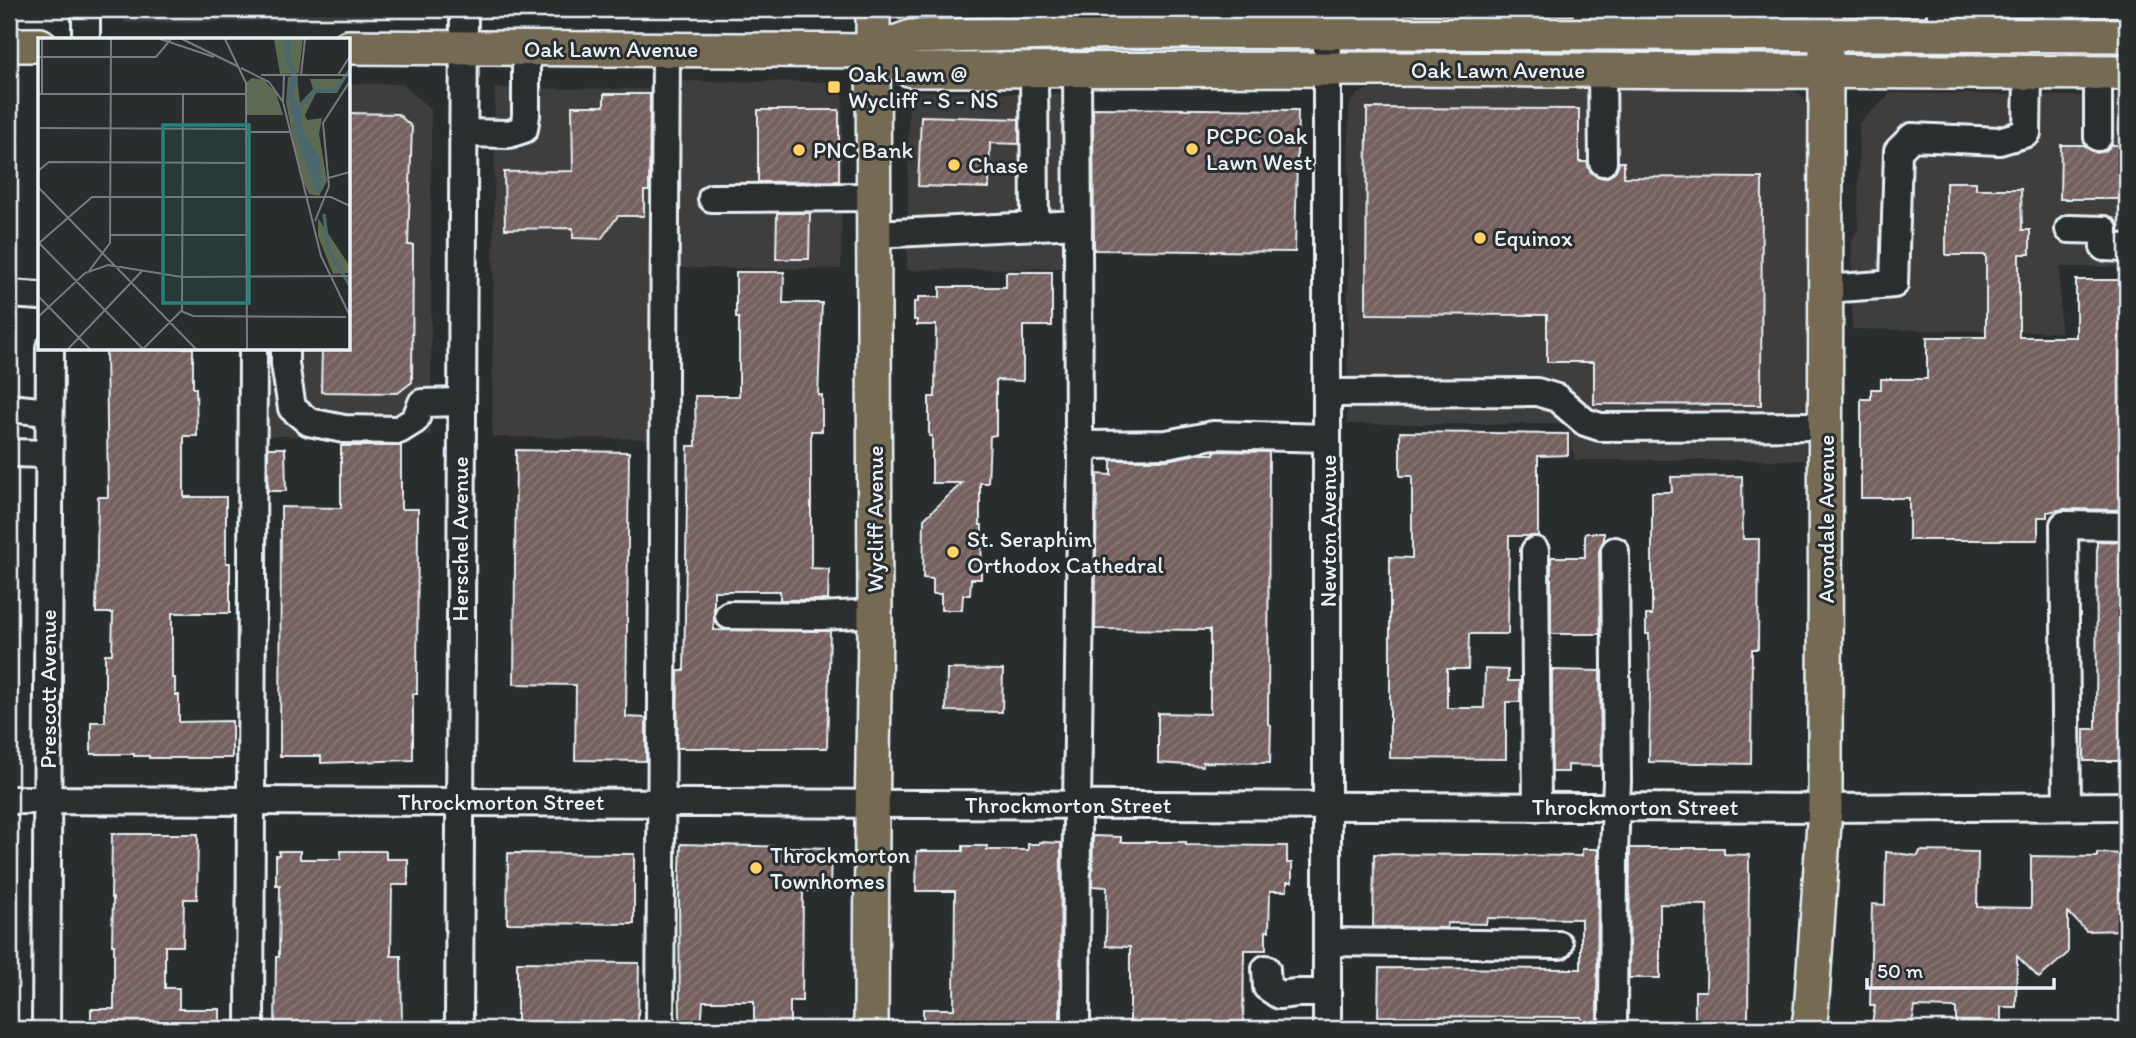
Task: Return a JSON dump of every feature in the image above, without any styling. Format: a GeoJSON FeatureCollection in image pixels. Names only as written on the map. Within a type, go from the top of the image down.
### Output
{"type":"FeatureCollection","features":[{"type":"Feature","properties":{"kind":"main road","name":"Wycliff Avenue"},"geometry":{"type":"LineString","coordinates":[[871,1029],[875,613],[873,9]]}},
{"type":"Feature","properties":{"kind":"main road","name":"Oak Lawn Avenue"},"geometry":{"type":"LineString","coordinates":[[350,47],[873,51],[911,37],[1128,31],[1327,32],[1389,21],[2057,22],[2127,35]]}},
{"type":"Feature","properties":{"kind":"main road"},"geometry":{"type":"LineString","coordinates":[[1389,21],[1389,69]]}},
{"type":"Feature","properties":{"kind":"main road","name":"Avondale Avenue"},"geometry":{"type":"LineString","coordinates":[[1808,1029],[1825,808],[1826,21]]}},
{"type":"Feature","properties":{"kind":"main road"},"geometry":{"type":"LineString","coordinates":[[9,45],[38,45]]}},
{"type":"Feature","properties":{"kind":"main road","name":"Oak Lawn Avenue"},"geometry":{"type":"LineString","coordinates":[[873,51],[911,70],[1389,69],[2113,73]]}},
{"type":"Feature","properties":{"kind":"street"},"geometry":{"type":"LineString","coordinates":[[86,9],[86,38]]}},
{"type":"Feature","properties":{"kind":"street","name":"Herschel Avenue"},"geometry":{"type":"LineString","coordinates":[[459,1029],[464,9]]}},
{"type":"Feature","properties":{"kind":"street","name":"Newton Avenue"},"geometry":{"type":"LineString","coordinates":[[1327,32],[1327,1029]]}},
{"type":"Feature","properties":{"kind":"street"},"geometry":{"type":"LineString","coordinates":[[463,133],[509,134],[524,128],[526,48]]}},
{"type":"Feature","properties":{"kind":"street"},"geometry":{"type":"LineString","coordinates":[[660,1029],[666,50]]}},
{"type":"Feature","properties":{"kind":"street"},"geometry":{"type":"LineString","coordinates":[[1034,69],[1035,225]]}},
{"type":"Feature","properties":{"kind":"street"},"geometry":{"type":"LineString","coordinates":[[1076,1029],[1082,456],[1079,428],[1077,69]]}},
{"type":"Feature","properties":{"kind":"street"},"geometry":{"type":"LineString","coordinates":[[1602,71],[1603,162]]}},
{"type":"Feature","properties":{"kind":"street"},"geometry":{"type":"LineString","coordinates":[[1826,289],[1894,284],[1898,151],[1912,137],[1999,141],[2027,133],[2028,73]]}},
{"type":"Feature","properties":{"kind":"street"},"geometry":{"type":"LineString","coordinates":[[2098,136],[2113,73]]}},
{"type":"Feature","properties":{"kind":"street"},"geometry":{"type":"LineString","coordinates":[[712,198],[874,197]]}},
{"type":"Feature","properties":{"kind":"street"},"geometry":{"type":"LineString","coordinates":[[874,234],[1078,224]]}},
{"type":"Feature","properties":{"kind":"street"},"geometry":{"type":"LineString","coordinates":[[2069,229],[2104,230],[2104,247],[2127,248]]}},
{"type":"Feature","properties":{"kind":"street"},"geometry":{"type":"LineString","coordinates":[[9,294],[38,296]]}},
{"type":"Feature","properties":{"kind":"street","name":"Prescott Avenue"},"geometry":{"type":"LineString","coordinates":[[46,1029],[50,350]]}},
{"type":"Feature","properties":{"kind":"street"},"geometry":{"type":"LineString","coordinates":[[250,1029],[253,350]]}},
{"type":"Feature","properties":{"kind":"street"},"geometry":{"type":"LineString","coordinates":[[285,350],[292,408],[309,422],[344,429],[399,430],[415,420],[422,403],[461,402]]}},
{"type":"Feature","properties":{"kind":"street"},"geometry":{"type":"LineString","coordinates":[[1328,393],[1537,392],[1557,398],[1585,422],[1600,427],[1826,426]]}},
{"type":"Feature","properties":{"kind":"street"},"geometry":{"type":"LineString","coordinates":[[9,408],[49,412]]}},
{"type":"Feature","properties":{"kind":"street"},"geometry":{"type":"LineString","coordinates":[[1082,456],[1091,445],[1167,444],[1213,435],[1328,438]]}},
{"type":"Feature","properties":{"kind":"street"},"geometry":{"type":"LineString","coordinates":[[9,453],[49,454]]}},
{"type":"Feature","properties":{"kind":"street"},"geometry":{"type":"LineString","coordinates":[[2067,806],[2064,525],[2127,526]]}},
{"type":"Feature","properties":{"kind":"street"},"geometry":{"type":"LineString","coordinates":[[1535,551],[1537,807]]}},
{"type":"Feature","properties":{"kind":"street"},"geometry":{"type":"LineString","coordinates":[[1613,1029],[1614,851],[1617,807],[1615,551]]}},
{"type":"Feature","properties":{"kind":"street"},"geometry":{"type":"LineString","coordinates":[[729,615],[822,616],[875,613]]}},
{"type":"Feature","properties":{"kind":"street","name":"Throckmorton Street"},"geometry":{"type":"LineString","coordinates":[[9,800],[1825,808],[2127,806]]}},
{"type":"Feature","properties":{"kind":"street"},"geometry":{"type":"LineString","coordinates":[[1328,942],[1559,946]]}},
{"type":"Feature","properties":{"kind":"street"},"geometry":{"type":"LineString","coordinates":[[1266,968],[1268,987],[1279,995],[1328,993]]}},
{"type":"Feature","properties":{"kind":"shaded area"},"geometry":{"type":"Polygon","coordinates":[[[118,9],[839,9],[838,13],[125,23],[118,9]]]}},
{"type":"Feature","properties":{"kind":"shaded area"},"geometry":{"type":"Polygon","coordinates":[[[679,81],[843,82],[841,269],[678,268],[679,81]]]}},
{"type":"Feature","properties":{"kind":"shaded area"},"geometry":{"type":"Polygon","coordinates":[[[350,84],[403,84],[431,110],[431,436],[259,436],[259,350],[350,350],[350,84]]]}},
{"type":"Feature","properties":{"kind":"shaded area"},"geometry":{"type":"Polygon","coordinates":[[[1375,86],[1780,88],[1792,89],[1801,94],[1808,106],[1805,460],[1575,460],[1565,424],[1347,424],[1349,110],[1351,101],[1358,94],[1375,86]]]}},
{"type":"Feature","properties":{"kind":"shaded area"},"geometry":{"type":"Polygon","coordinates":[[[495,88],[656,89],[653,439],[492,437],[495,88]]]}},
{"type":"Feature","properties":{"kind":"shaded area"},"geometry":{"type":"Polygon","coordinates":[[[909,91],[1070,94],[1070,268],[907,270],[909,91]]]}},
{"type":"Feature","properties":{"kind":"shaded area"},"geometry":{"type":"Polygon","coordinates":[[[1891,93],[2127,97],[2127,267],[2060,267],[2060,332],[1852,329],[1852,241],[1858,228],[1859,123],[1891,93]]]}},
{"type":"Feature","properties":{"kind":"building"},"geometry":{"type":"Polygon","coordinates":[[[604,94],[650,94],[649,191],[644,191],[644,216],[618,216],[601,239],[573,238],[573,228],[505,229],[504,172],[573,171],[572,106],[604,106],[604,94]]]}},
{"type":"Feature","properties":{"kind":"building","name":"PCPC Oak Lawn West"},"geometry":{"type":"Polygon","coordinates":[[[1093,108],[1298,110],[1295,252],[1094,250],[1093,108]]]}},
{"type":"Feature","properties":{"kind":"building"},"geometry":{"type":"Polygon","coordinates":[[[1367,108],[1579,109],[1579,162],[1587,162],[1590,171],[1596,176],[1610,176],[1619,162],[1624,162],[1624,177],[1762,178],[1761,405],[1594,404],[1594,362],[1547,362],[1547,315],[1366,314],[1367,108]]]}},
{"type":"Feature","properties":{"kind":"building","name":"PNC Bank"},"geometry":{"type":"Polygon","coordinates":[[[758,110],[839,110],[839,181],[758,182],[758,110]]]}},
{"type":"Feature","properties":{"kind":"building"},"geometry":{"type":"Polygon","coordinates":[[[350,113],[398,114],[412,127],[408,245],[413,245],[412,382],[398,393],[321,392],[322,350],[350,350],[350,113]]]}},
{"type":"Feature","properties":{"kind":"building","name":"Chase"},"geometry":{"type":"Polygon","coordinates":[[[921,116],[1019,119],[1019,144],[990,143],[989,188],[918,186],[921,116]]]}},
{"type":"Feature","properties":{"kind":"building"},"geometry":{"type":"Polygon","coordinates":[[[2061,145],[2084,145],[2097,153],[2105,151],[2111,145],[2127,145],[2127,199],[2060,199],[2061,145]]]}},
{"type":"Feature","properties":{"kind":"building"},"geometry":{"type":"Polygon","coordinates":[[[1946,182],[1976,182],[1976,189],[2021,189],[2022,230],[2030,230],[2030,254],[2019,254],[2019,337],[2076,337],[2076,280],[2127,280],[2127,510],[2064,509],[2047,512],[2047,517],[2038,517],[2038,540],[1909,540],[1909,498],[1861,498],[1861,399],[1871,399],[1871,389],[1881,389],[1881,379],[1927,379],[1927,337],[1986,337],[1986,255],[1946,255],[1946,182]]]}},
{"type":"Feature","properties":{"kind":"building"},"geometry":{"type":"Polygon","coordinates":[[[777,213],[810,213],[809,259],[776,259],[777,213]]]}},
{"type":"Feature","properties":{"kind":"building"},"geometry":{"type":"Polygon","coordinates":[[[736,272],[784,272],[783,303],[822,303],[818,395],[822,395],[822,431],[811,431],[811,568],[829,569],[828,600],[780,600],[780,591],[714,591],[714,630],[830,631],[827,748],[677,748],[678,671],[684,671],[688,446],[696,446],[695,396],[739,396],[736,272]]]}},
{"type":"Feature","properties":{"kind":"building"},"geometry":{"type":"Polygon","coordinates":[[[1006,272],[1052,272],[1052,326],[1023,326],[1023,381],[996,380],[996,435],[990,436],[988,483],[980,483],[981,579],[971,579],[970,595],[963,595],[962,610],[941,610],[941,594],[933,594],[933,579],[923,578],[924,519],[962,483],[932,483],[929,397],[935,397],[936,325],[917,325],[917,320],[914,320],[914,302],[918,302],[918,297],[940,297],[940,287],[1006,287],[1006,272]]]}},
{"type":"Feature","properties":{"kind":"building"},"geometry":{"type":"Polygon","coordinates":[[[106,350],[193,350],[197,436],[184,436],[184,497],[226,497],[226,563],[230,563],[230,613],[172,613],[172,678],[175,678],[175,695],[179,695],[179,722],[232,721],[232,758],[149,758],[134,754],[91,754],[91,722],[105,722],[105,654],[112,654],[113,613],[96,613],[98,497],[108,497],[106,350]]]}},
{"type":"Feature","properties":{"kind":"building"},"geometry":{"type":"Polygon","coordinates":[[[1400,432],[1568,434],[1568,455],[1538,456],[1538,536],[1509,536],[1508,634],[1469,634],[1468,669],[1447,669],[1447,708],[1484,708],[1485,669],[1508,670],[1508,681],[1520,681],[1520,702],[1506,702],[1506,759],[1390,758],[1390,557],[1412,558],[1412,476],[1400,476],[1400,432]]]}},
{"type":"Feature","properties":{"kind":"building"},"geometry":{"type":"Polygon","coordinates":[[[341,446],[401,446],[401,509],[418,509],[417,694],[413,694],[413,760],[321,763],[321,756],[280,756],[281,507],[341,508],[341,446]]]}},
{"type":"Feature","properties":{"kind":"building"},"geometry":{"type":"Polygon","coordinates":[[[268,448],[285,448],[286,491],[268,491],[268,448]]]}},
{"type":"Feature","properties":{"kind":"building"},"geometry":{"type":"Polygon","coordinates":[[[516,450],[629,452],[626,717],[646,718],[646,761],[575,760],[576,685],[514,684],[516,450]]]}},
{"type":"Feature","properties":{"kind":"building"},"geometry":{"type":"Polygon","coordinates":[[[1214,451],[1269,452],[1270,763],[1203,762],[1203,766],[1158,763],[1158,713],[1210,714],[1210,630],[1095,629],[1097,474],[1111,475],[1111,460],[1167,460],[1197,454],[1214,454],[1214,451]]]}},
{"type":"Feature","properties":{"kind":"building"},"geometry":{"type":"Polygon","coordinates":[[[1742,476],[1743,539],[1759,539],[1758,649],[1752,649],[1751,764],[1649,762],[1649,634],[1646,634],[1646,615],[1652,615],[1652,492],[1672,492],[1671,477],[1742,476]]]}},
{"type":"Feature","properties":{"kind":"building"},"geometry":{"type":"Polygon","coordinates":[[[1585,533],[1604,533],[1599,551],[1600,634],[1551,634],[1551,557],[1585,557],[1585,533]]]}},
{"type":"Feature","properties":{"kind":"building"},"geometry":{"type":"Polygon","coordinates":[[[2097,541],[2127,542],[2127,761],[2084,761],[2084,729],[2096,729],[2097,541]]]}},
{"type":"Feature","properties":{"kind":"building"},"geometry":{"type":"Polygon","coordinates":[[[947,669],[1003,670],[1002,712],[946,711],[947,669]]]}},
{"type":"Feature","properties":{"kind":"building"},"geometry":{"type":"Polygon","coordinates":[[[1552,670],[1600,671],[1601,766],[1568,765],[1568,772],[1552,772],[1552,670]]]}},
{"type":"Feature","properties":{"kind":"building"},"geometry":{"type":"Polygon","coordinates":[[[112,834],[198,834],[197,899],[184,899],[183,946],[165,946],[165,988],[179,988],[179,1009],[220,1009],[220,1029],[91,1029],[91,1009],[114,1009],[112,834]]]}},
{"type":"Feature","properties":{"kind":"building"},"geometry":{"type":"Polygon","coordinates":[[[1093,836],[1121,837],[1121,842],[1287,846],[1287,863],[1292,863],[1292,882],[1287,882],[1287,891],[1270,891],[1266,950],[1244,950],[1243,1029],[1130,1029],[1130,947],[1106,946],[1107,887],[1092,886],[1093,836]]]}},
{"type":"Feature","properties":{"kind":"building"},"geometry":{"type":"Polygon","coordinates":[[[1061,843],[1060,1029],[923,1029],[923,1009],[954,1009],[955,891],[916,891],[917,851],[963,851],[963,846],[987,846],[987,850],[1028,850],[1028,844],[1061,843]]]}},
{"type":"Feature","properties":{"kind":"building"},"geometry":{"type":"Polygon","coordinates":[[[681,844],[831,848],[830,891],[803,891],[802,1001],[790,1001],[790,1029],[754,1029],[754,1001],[703,1001],[701,1029],[680,1029],[681,844]]]}},
{"type":"Feature","properties":{"kind":"building"},"geometry":{"type":"Polygon","coordinates":[[[1630,848],[1724,848],[1724,854],[1749,855],[1748,1029],[1695,1029],[1695,991],[1706,991],[1707,905],[1660,904],[1660,978],[1629,978],[1630,848]]]}},
{"type":"Feature","properties":{"kind":"building"},"geometry":{"type":"Polygon","coordinates":[[[1582,849],[1598,849],[1597,1029],[1581,1029],[1581,1017],[1378,1016],[1379,968],[1581,969],[1581,919],[1487,918],[1486,924],[1447,923],[1447,928],[1373,927],[1374,854],[1582,856],[1582,849]]]}},
{"type":"Feature","properties":{"kind":"building"},"geometry":{"type":"Polygon","coordinates":[[[279,851],[300,851],[300,859],[341,859],[341,851],[386,851],[386,859],[408,859],[408,885],[392,885],[391,956],[401,956],[402,1029],[275,1029],[280,885],[276,885],[276,855],[279,855],[279,851]]]}},
{"type":"Feature","properties":{"kind":"building"},"geometry":{"type":"Polygon","coordinates":[[[1920,851],[1978,852],[1977,907],[2031,908],[2031,856],[2097,857],[2097,853],[2127,854],[2127,930],[2086,931],[2068,912],[2068,953],[2039,978],[2017,956],[2016,1007],[2001,1007],[2001,1029],[1956,1029],[1956,1008],[1915,1007],[1911,1029],[1871,1029],[1875,1006],[1870,1006],[1872,904],[1885,905],[1886,852],[1918,856],[1920,851]]]}},
{"type":"Feature","properties":{"kind":"building"},"geometry":{"type":"Polygon","coordinates":[[[508,853],[634,854],[634,924],[507,923],[508,853]]]}},
{"type":"Feature","properties":{"kind":"building"},"geometry":{"type":"Polygon","coordinates":[[[517,962],[639,963],[638,1029],[517,1029],[517,962]]]}},
{"type":"Feature","properties":{"kind":"place","name":"Oak Lawn @ Wycliff - S - NS"},"geometry":{"type":"Point","coordinates":[834,87]}},
{"type":"Feature","properties":{"kind":"place","name":"PCPC Oak Lawn West"},"geometry":{"type":"Point","coordinates":[1192,149]}},
{"type":"Feature","properties":{"kind":"place","name":"PNC Bank"},"geometry":{"type":"Point","coordinates":[799,150]}},
{"type":"Feature","properties":{"kind":"place","name":"Chase"},"geometry":{"type":"Point","coordinates":[954,165]}},
{"type":"Feature","properties":{"kind":"place","name":"Equinox"},"geometry":{"type":"Point","coordinates":[1480,238]}},
{"type":"Feature","properties":{"kind":"place","name":"St. Seraphim Orthodox Cathedral"},"geometry":{"type":"Point","coordinates":[953,552]}},
{"type":"Feature","properties":{"kind":"place","name":"Throckmorton Townhomes"},"geometry":{"type":"Point","coordinates":[756,868]}}]}
